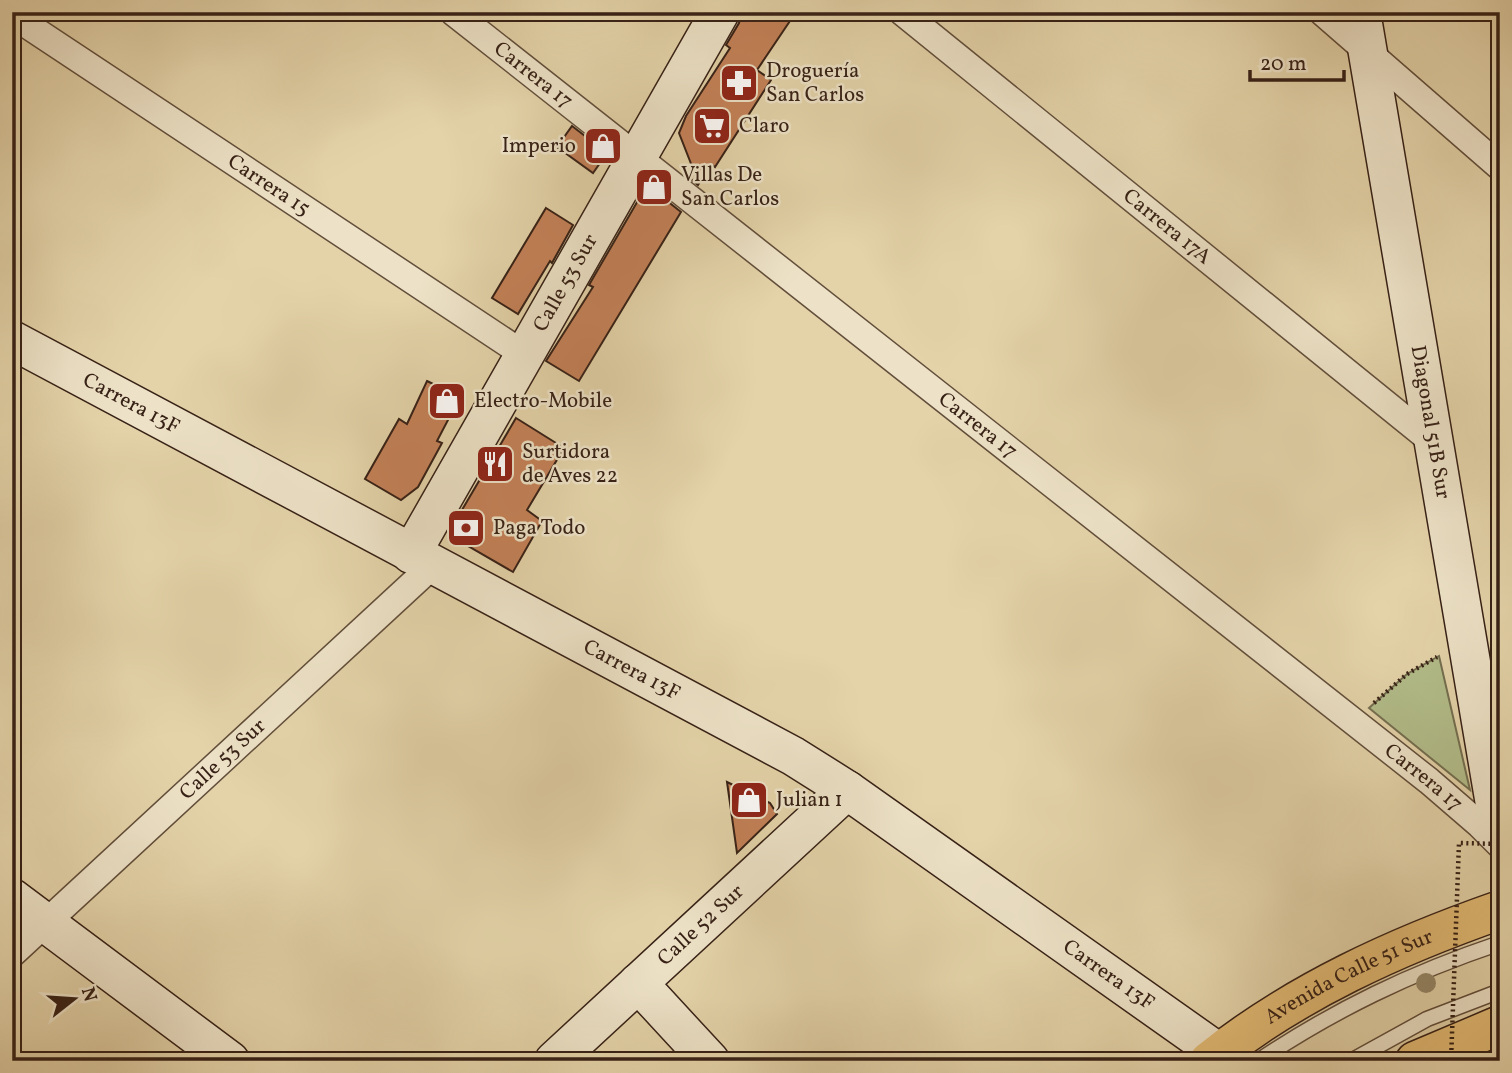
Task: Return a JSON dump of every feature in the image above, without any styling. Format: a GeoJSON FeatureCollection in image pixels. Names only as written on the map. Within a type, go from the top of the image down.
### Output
{"type":"FeatureCollection","features":[{"type":"Feature","properties":{"kind":"main road","name":"Avenida Calle 51 Sur"},"geometry":{"type":"LineString","coordinates":[[1214,1057],[1282,1011],[1358,967],[1432,933],[1500,909]]}},
{"type":"Feature","properties":{"kind":"main road"},"geometry":{"type":"LineString","coordinates":[[1415,1061],[1500,1025]]}},
{"type":"Feature","properties":{"kind":"street","name":"Carrera 17"},"geometry":{"type":"LineString","coordinates":[[453,12],[1350,718],[1437,788],[1500,845]]}},
{"type":"Feature","properties":{"kind":"street","name":"Calle 53 Sur"},"geometry":{"type":"LineString","coordinates":[[12,954],[422,560],[525,355],[720,12]]}},
{"type":"Feature","properties":{"kind":"street","name":"Carrera 17A"},"geometry":{"type":"LineString","coordinates":[[902,12],[1433,442]]}},
{"type":"Feature","properties":{"kind":"street"},"geometry":{"type":"LineString","coordinates":[[1322,12],[1500,167]]}},
{"type":"Feature","properties":{"kind":"street","name":"Diagonal 51B Sur"},"geometry":{"type":"LineString","coordinates":[[1361,12],[1500,834]]}},
{"type":"Feature","properties":{"kind":"street","name":"Carrera 15"},"geometry":{"type":"LineString","coordinates":[[12,15],[525,355]]}},
{"type":"Feature","properties":{"kind":"street","name":"Carrera 13F"},"geometry":{"type":"LineString","coordinates":[[12,340],[793,756],[847,790],[1214,1057]]}},
{"type":"Feature","properties":{"kind":"street","name":"Calle 52 Sur"},"geometry":{"type":"LineString","coordinates":[[554,1061],[847,790]]}},
{"type":"Feature","properties":{"kind":"street"},"geometry":{"type":"LineString","coordinates":[[12,898],[230,1061]]}},
{"type":"Feature","properties":{"kind":"street"},"geometry":{"type":"LineString","coordinates":[[638,983],[710,1061]]}},
{"type":"Feature","properties":{"kind":"lane"},"geometry":{"type":"LineString","coordinates":[[1258,1061],[1294,1037],[1355,1003],[1422,970],[1500,943]]}},
{"type":"Feature","properties":{"kind":"lane"},"geometry":{"type":"LineString","coordinates":[[1351,1061],[1427,1019],[1500,991]]}},
{"type":"Feature","properties":{"kind":"path"},"geometry":{"type":"LineString","coordinates":[[1350,718],[1370,708],[1407,674],[1438,656],[1469,654]]}},
{"type":"Feature","properties":{"kind":"path"},"geometry":{"type":"LineString","coordinates":[[1451,1061],[1460,843],[1500,845]]}},
{"type":"Feature","properties":{"kind":"green space"},"geometry":{"type":"Polygon","coordinates":[[[1439,656],[1470,790],[1369,708],[1407,674],[1439,656]]]}},
{"type":"Feature","properties":{"kind":"building"},"geometry":{"type":"Polygon","coordinates":[[[742,12],[796,12],[757,70],[771,80],[715,167],[711,164],[698,185],[692,180],[697,179],[679,133],[686,116],[730,48],[726,45],[742,12]]]}},
{"type":"Feature","properties":{"kind":"building"},"geometry":{"type":"Polygon","coordinates":[[[572,126],[607,153],[593,173],[557,147],[572,126]]]}},
{"type":"Feature","properties":{"kind":"building"},"geometry":{"type":"Polygon","coordinates":[[[647,185],[681,212],[579,381],[546,361],[593,287],[589,285],[647,185]]]}},
{"type":"Feature","properties":{"kind":"building"},"geometry":{"type":"Polygon","coordinates":[[[546,208],[573,225],[552,263],[550,261],[518,314],[492,298],[546,208]]]}},
{"type":"Feature","properties":{"kind":"building"},"geometry":{"type":"Polygon","coordinates":[[[427,381],[460,397],[437,441],[442,443],[418,487],[401,500],[365,479],[399,419],[407,424],[427,381]]]}},
{"type":"Feature","properties":{"kind":"building"},"geometry":{"type":"Polygon","coordinates":[[[516,418],[564,448],[527,510],[542,521],[513,572],[463,543],[457,525],[459,515],[516,418]]]}},
{"type":"Feature","properties":{"kind":"building"},"geometry":{"type":"Polygon","coordinates":[[[727,782],[770,803],[777,814],[737,853],[727,782]]]}},
{"type":"Feature","properties":{"kind":"place","name":"Droguería San Carlos"},"geometry":{"type":"Point","coordinates":[739,83]}},
{"type":"Feature","properties":{"kind":"place","name":"Claro"},"geometry":{"type":"Point","coordinates":[712,126]}},
{"type":"Feature","properties":{"kind":"place","name":"Imperio"},"geometry":{"type":"Point","coordinates":[603,146]}},
{"type":"Feature","properties":{"kind":"place","name":"Villas De San Carlos"},"geometry":{"type":"Point","coordinates":[654,187]}},
{"type":"Feature","properties":{"kind":"place","name":"Electro-Mobile"},"geometry":{"type":"Point","coordinates":[447,401]}},
{"type":"Feature","properties":{"kind":"place","name":"Surtidora de Aves 22"},"geometry":{"type":"Point","coordinates":[495,464]}},
{"type":"Feature","properties":{"kind":"place","name":"Paga Todo"},"geometry":{"type":"Point","coordinates":[466,528]}},
{"type":"Feature","properties":{"kind":"place","name":"Julian 1"},"geometry":{"type":"Point","coordinates":[749,800]}}]}
